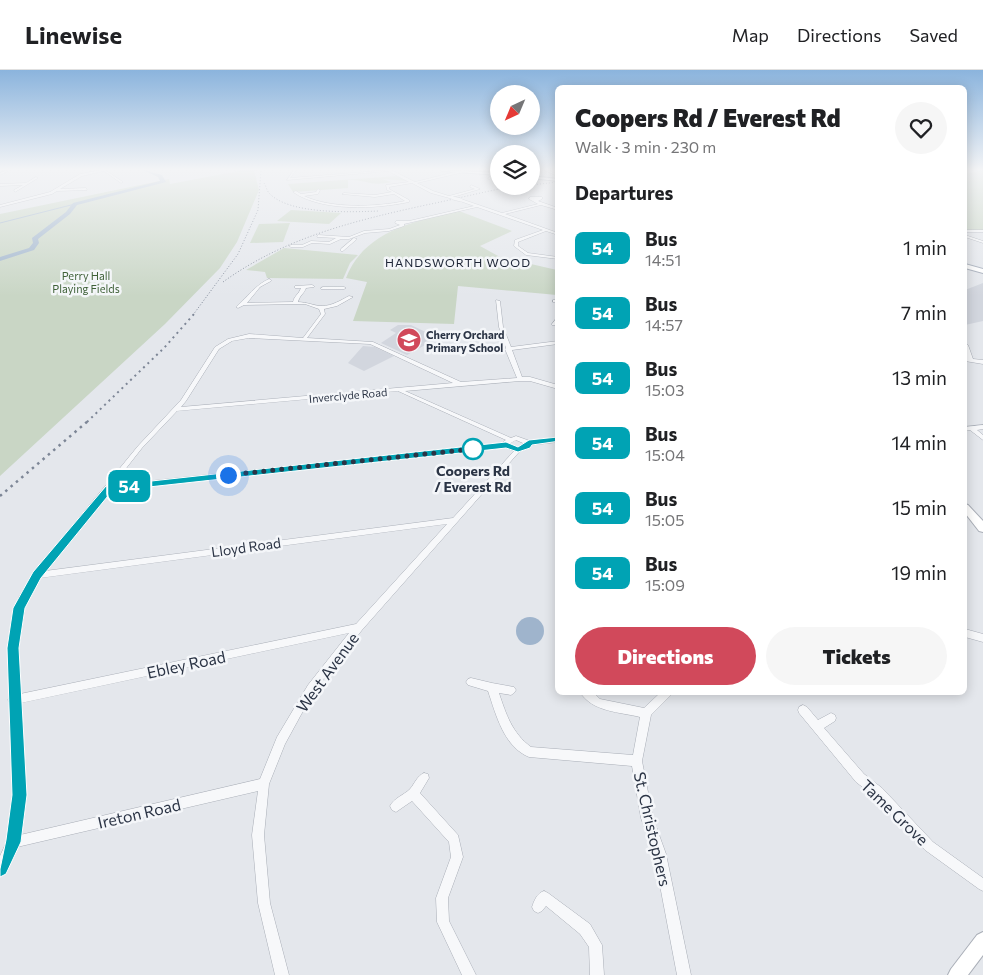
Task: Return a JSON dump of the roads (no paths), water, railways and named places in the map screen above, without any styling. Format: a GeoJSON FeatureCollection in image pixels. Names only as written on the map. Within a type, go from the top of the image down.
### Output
{"type":"FeatureCollection","features":[{"type":"Feature","properties":{"kind":"main road"},"geometry":{"type":"LineString","coordinates":[[967,268],[983,271]]}},
{"type":"Feature","properties":{"kind":"main road"},"geometry":{"type":"LineString","coordinates":[[967,509],[983,528]]}},
{"type":"Feature","properties":{"kind":"main road"},"geometry":{"type":"LineString","coordinates":[[957,975],[983,941]]}},
{"type":"Feature","properties":{"kind":"street"},"geometry":{"type":"LineString","coordinates":[[349,238],[364,232],[389,230],[408,222],[450,212]]}},
{"type":"Feature","properties":{"kind":"street"},"geometry":{"type":"LineString","coordinates":[[498,212],[555,232]]}},
{"type":"Feature","properties":{"kind":"street"},"geometry":{"type":"LineString","coordinates":[[500,212],[555,232]]}},
{"type":"Feature","properties":{"kind":"street"},"geometry":{"type":"LineString","coordinates":[[504,214],[511,212]]}},
{"type":"Feature","properties":{"kind":"street"},"geometry":{"type":"LineString","coordinates":[[546,230],[516,241],[516,246],[527,254],[555,259]]}},
{"type":"Feature","properties":{"kind":"street"},"geometry":{"type":"LineString","coordinates":[[967,231],[983,231]]}},
{"type":"Feature","properties":{"kind":"street"},"geometry":{"type":"LineString","coordinates":[[318,236],[358,239],[342,250]]}},
{"type":"Feature","properties":{"kind":"street"},"geometry":{"type":"LineString","coordinates":[[967,237],[983,242]]}},
{"type":"Feature","properties":{"kind":"street"},"geometry":{"type":"LineString","coordinates":[[291,246],[303,246],[312,241],[330,243],[340,238]]}},
{"type":"Feature","properties":{"kind":"street"},"geometry":{"type":"LineString","coordinates":[[244,304],[259,282],[269,280]]}},
{"type":"Feature","properties":{"kind":"street"},"geometry":{"type":"LineString","coordinates":[[296,286],[312,286]]}},
{"type":"Feature","properties":{"kind":"street"},"geometry":{"type":"LineString","coordinates":[[295,303],[296,298],[302,293],[304,287]]}},
{"type":"Feature","properties":{"kind":"street"},"geometry":{"type":"LineString","coordinates":[[321,308],[335,305],[348,298],[342,294],[344,288],[323,288]]}},
{"type":"Feature","properties":{"kind":"street"},"geometry":{"type":"LineString","coordinates":[[498,301],[501,327],[520,379]]}},
{"type":"Feature","properties":{"kind":"street"},"geometry":{"type":"LineString","coordinates":[[238,307],[244,304],[314,304],[321,308],[323,314],[304,339]]}},
{"type":"Feature","properties":{"kind":"street"},"geometry":{"type":"LineString","coordinates":[[0,869],[13,842],[20,795],[13,648],[19,608],[37,575],[109,488],[140,447],[175,410],[217,348],[230,340],[250,336],[371,343],[460,384]]}},
{"type":"Feature","properties":{"kind":"street"},"geometry":{"type":"LineString","coordinates":[[508,349],[555,342]]}},
{"type":"Feature","properties":{"kind":"street"},"geometry":{"type":"LineString","coordinates":[[968,359],[983,362]]}},
{"type":"Feature","properties":{"kind":"street","name":"Inverclyde Road"},"geometry":{"type":"LineString","coordinates":[[175,410],[520,379],[530,379],[555,387]]}},
{"type":"Feature","properties":{"kind":"street"},"geometry":{"type":"LineString","coordinates":[[399,390],[508,442],[518,450]]}},
{"type":"Feature","properties":{"kind":"street"},"geometry":{"type":"LineString","coordinates":[[968,428],[983,427]]}},
{"type":"Feature","properties":{"kind":"street"},"geometry":{"type":"LineString","coordinates":[[968,428],[983,438]]}},
{"type":"Feature","properties":{"kind":"street"},"geometry":{"type":"LineString","coordinates":[[109,488],[508,442],[521,438],[529,443],[555,440]]}},
{"type":"Feature","properties":{"kind":"street","name":"West Avenue"},"geometry":{"type":"LineString","coordinates":[[282,975],[264,903],[258,835],[264,784],[281,740],[311,688],[359,627],[518,450],[528,446],[529,443]]}},
{"type":"Feature","properties":{"kind":"street","name":"Lloyd Road"},"geometry":{"type":"LineString","coordinates":[[37,575],[455,520]]}},
{"type":"Feature","properties":{"kind":"street","name":"Ebley Road"},"geometry":{"type":"LineString","coordinates":[[14,700],[359,627]]}},
{"type":"Feature","properties":{"kind":"street"},"geometry":{"type":"LineString","coordinates":[[967,634],[983,638]]}},
{"type":"Feature","properties":{"kind":"street"},"geometry":{"type":"LineString","coordinates":[[470,682],[492,688],[511,690]]}},
{"type":"Feature","properties":{"kind":"street"},"geometry":{"type":"LineString","coordinates":[[492,688],[502,718],[510,734],[521,747],[529,752],[637,761]]}},
{"type":"Feature","properties":{"kind":"street"},"geometry":{"type":"LineString","coordinates":[[589,695],[598,703],[646,713],[665,695]]}},
{"type":"Feature","properties":{"kind":"street","name":"Tame Grove"},"geometry":{"type":"LineString","coordinates":[[803,710],[860,778],[878,792],[929,846],[983,885]]}},
{"type":"Feature","properties":{"kind":"street","name":"St. Christophers"},"geometry":{"type":"LineString","coordinates":[[646,713],[637,761],[647,818],[660,854],[684,975]]}},
{"type":"Feature","properties":{"kind":"street"},"geometry":{"type":"LineString","coordinates":[[818,726],[831,718]]}},
{"type":"Feature","properties":{"kind":"street"},"geometry":{"type":"LineString","coordinates":[[396,806],[413,794],[424,778]]}},
{"type":"Feature","properties":{"kind":"street","name":"Ireton Road"},"geometry":{"type":"LineString","coordinates":[[13,842],[264,784]]}},
{"type":"Feature","properties":{"kind":"street"},"geometry":{"type":"LineString","coordinates":[[413,794],[454,839],[457,857],[442,898],[443,922],[469,975]]}},
{"type":"Feature","properties":{"kind":"street"},"geometry":{"type":"LineString","coordinates":[[538,907],[544,897],[585,929],[595,944],[597,975]]}},
{"type":"Feature","properties":{"kind":"water"},"geometry":{"type":"Polygon","coordinates":[[[530,617],[540,621],[544,631],[540,641],[530,645],[520,641],[516,631],[520,621],[530,617]]]}},
{"type":"Feature","properties":{"kind":"waterway"},"geometry":{"type":"LineString","coordinates":[[0,223],[42,212]]}},
{"type":"Feature","properties":{"kind":"waterway"},"geometry":{"type":"LineString","coordinates":[[0,259],[32,249],[36,243],[34,239],[69,212]]}},
{"type":"Feature","properties":{"kind":"railway"},"geometry":{"type":"LineString","coordinates":[[193,315],[238,254],[257,212]]}},
{"type":"Feature","properties":{"kind":"railway"},"geometry":{"type":"LineString","coordinates":[[223,282],[246,267],[295,243],[320,233],[394,212]]}},
{"type":"Feature","properties":{"kind":"railway"},"geometry":{"type":"LineString","coordinates":[[87,422],[164,348],[194,314]]}},
{"type":"Feature","properties":{"kind":"railway"},"geometry":{"type":"LineString","coordinates":[[0,496],[88,421]]}},
{"type":"Feature","properties":{"kind":"place","name":"Cherry Orchard Primary School"},"geometry":{"type":"Point","coordinates":[409,340]}},
{"type":"Feature","properties":{"kind":"place","name":"Coopers Rd / Everest Rd"},"geometry":{"type":"Point","coordinates":[473,449]}},
{"type":"Feature","properties":{"kind":"district","name":"HANDSWORTH WOOD"},"geometry":{"type":"Point","coordinates":[458,262]}},
{"type":"Feature","properties":{"kind":"park label","name":"Perry Hall Playing Fields"},"geometry":{"type":"Point","coordinates":[86,281]}}]}
